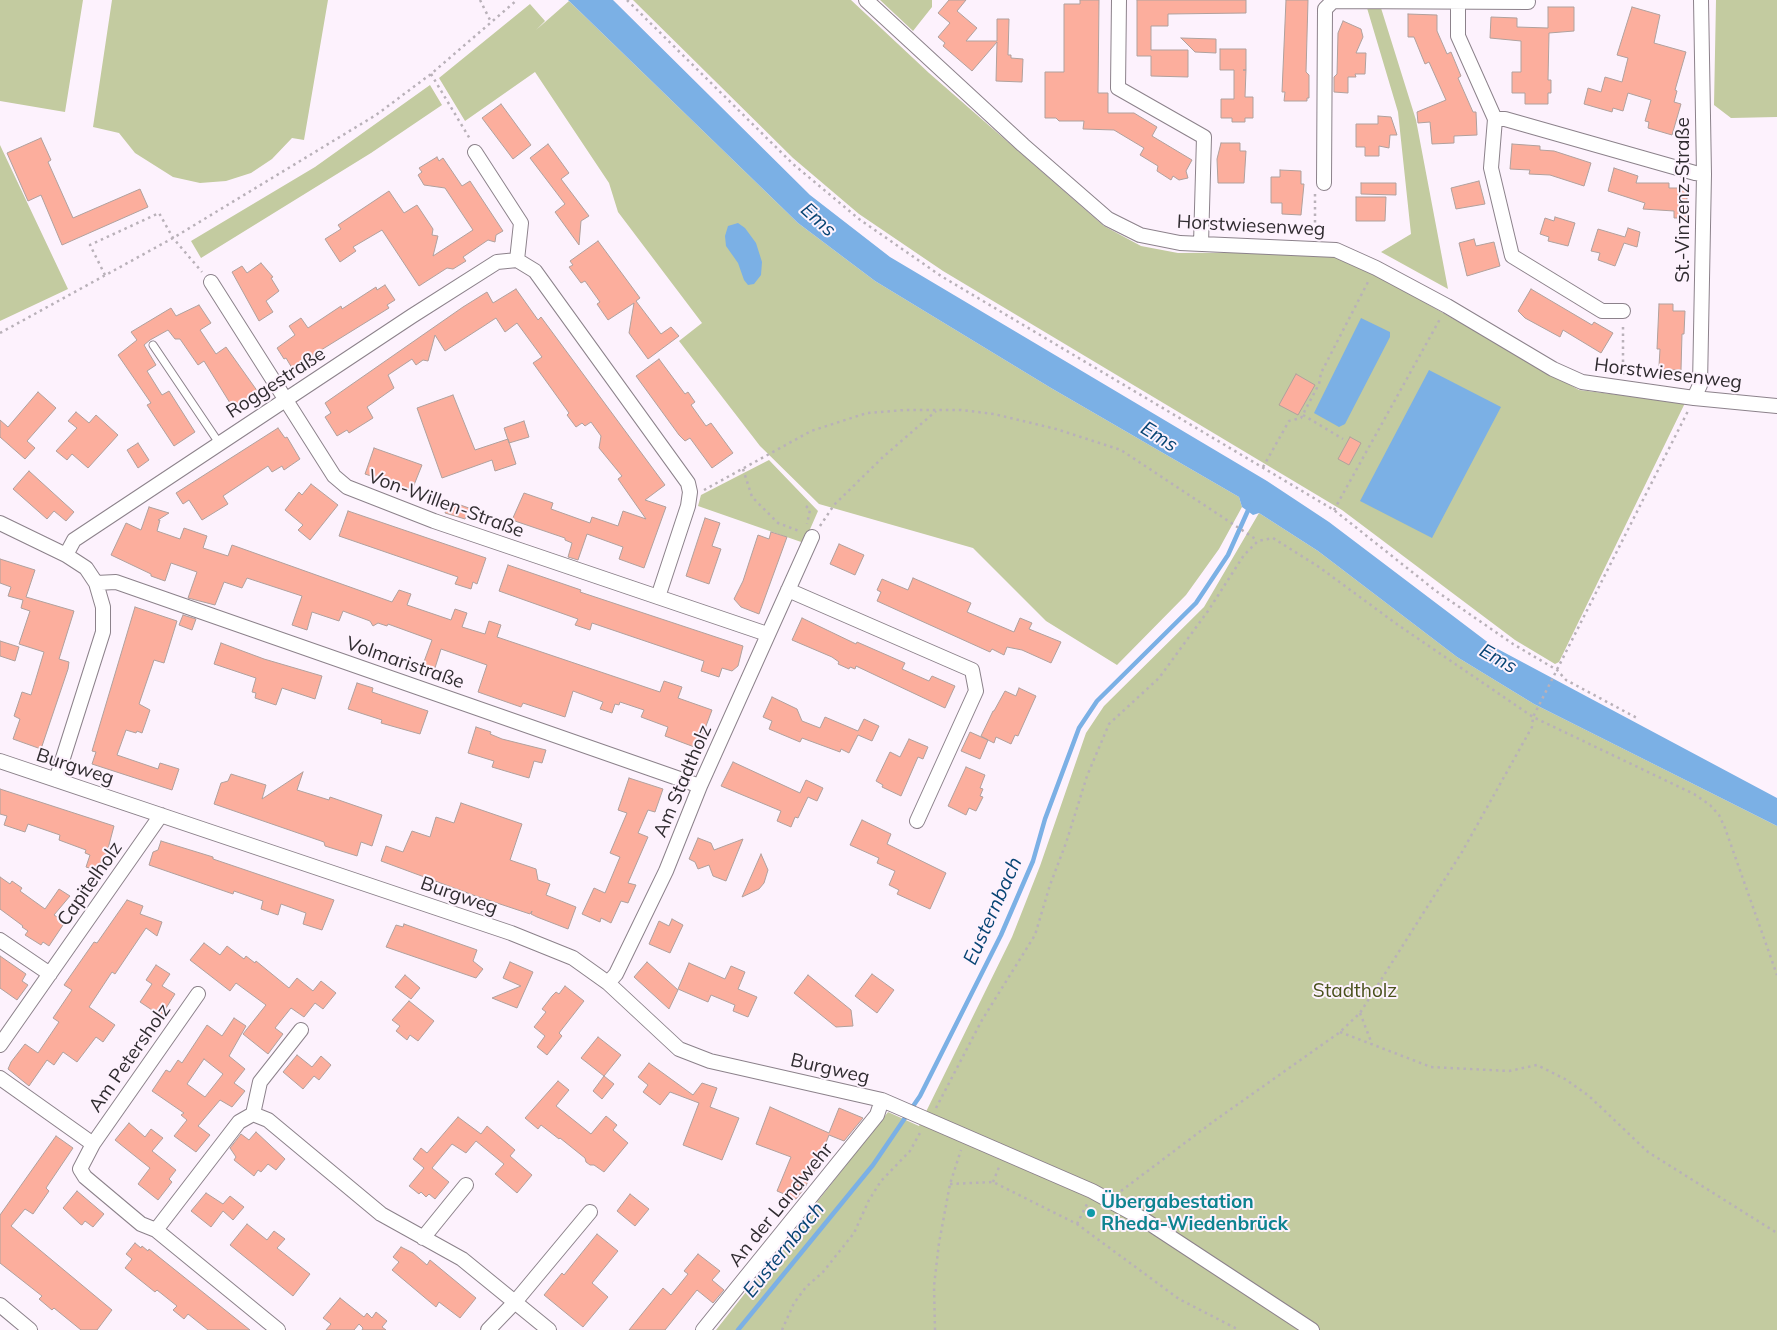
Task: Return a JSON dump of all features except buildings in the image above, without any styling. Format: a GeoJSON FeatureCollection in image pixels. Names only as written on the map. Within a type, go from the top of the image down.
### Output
{"type":"FeatureCollection","features":[{"type":"Feature","properties":{"kind":"street","name":"Horstwiesenweg"},"geometry":{"type":"LineString","coordinates":[[866,0],[1022,145],[1108,219],[1140,235],[1180,243],[1336,250],[1376,268],[1447,306],[1554,369],[1582,382],[1694,398],[1777,406]]}},
{"type":"Feature","properties":{"kind":"street"},"geometry":{"type":"LineString","coordinates":[[1119,0],[1118,88],[1204,137],[1201,244]]}},
{"type":"Feature","properties":{"kind":"street","name":"St.-Vinzenz-Straße"},"geometry":{"type":"LineString","coordinates":[[1694,398],[1700,385],[1704,174],[1701,0]]}},
{"type":"Feature","properties":{"kind":"street"},"geometry":{"type":"LineString","coordinates":[[1324,183],[1325,9],[1333,1],[1528,2]]}},
{"type":"Feature","properties":{"kind":"street"},"geometry":{"type":"LineString","coordinates":[[1458,1],[1458,36],[1495,119],[1491,168],[1512,256],[1602,311],[1623,311]]}},
{"type":"Feature","properties":{"kind":"street"},"geometry":{"type":"LineString","coordinates":[[1495,119],[1505,119],[1704,174]]}},
{"type":"Feature","properties":{"kind":"street"},"geometry":{"type":"LineString","coordinates":[[475,152],[521,223],[517,260],[535,271],[688,484],[690,492],[688,506],[658,597]]}},
{"type":"Feature","properties":{"kind":"street","name":"Roggestraße"},"geometry":{"type":"LineString","coordinates":[[66,555],[74,540],[218,443],[496,262],[517,260]]}},
{"type":"Feature","properties":{"kind":"street","name":"Von-Willen-Straße"},"geometry":{"type":"LineString","coordinates":[[211,282],[287,399],[334,476],[348,487],[434,521],[767,634]]}},
{"type":"Feature","properties":{"kind":"street"},"geometry":{"type":"LineString","coordinates":[[0,523],[66,555],[86,568],[96,582],[103,607],[103,632],[56,780]]}},
{"type":"Feature","properties":{"kind":"street","name":"Am Stadtholz"},"geometry":{"type":"LineString","coordinates":[[608,983],[616,974],[666,871],[700,786],[788,590],[808,535]]}},
{"type":"Feature","properties":{"kind":"street","name":"Volmaristraße"},"geometry":{"type":"LineString","coordinates":[[96,582],[116,582],[700,786]]}},
{"type":"Feature","properties":{"kind":"street"},"geometry":{"type":"LineString","coordinates":[[788,590],[972,670],[976,690],[917,821]]}},
{"type":"Feature","properties":{"kind":"street","name":"Burgweg"},"geometry":{"type":"LineString","coordinates":[[0,762],[511,934],[573,958],[608,983],[679,1049],[710,1061],[882,1100],[1092,1191],[1110,1199],[1312,1330]]}},
{"type":"Feature","properties":{"kind":"street","name":"Capitelholz"},"geometry":{"type":"LineString","coordinates":[[0,1046],[161,815]]}},
{"type":"Feature","properties":{"kind":"street"},"geometry":{"type":"LineString","coordinates":[[0,940],[50,974]]}},
{"type":"Feature","properties":{"kind":"street","name":"Am Petersholz"},"geometry":{"type":"LineString","coordinates":[[156,1230],[141,1224],[85,1177],[80,1170],[93,1144],[198,994]]}},
{"type":"Feature","properties":{"kind":"street"},"geometry":{"type":"LineString","coordinates":[[278,1330],[156,1230],[239,1122],[253,1114],[260,1082],[301,1030]]}},
{"type":"Feature","properties":{"kind":"street","name":"Am Petersholz"},"geometry":{"type":"LineString","coordinates":[[0,1078],[93,1144]]}},
{"type":"Feature","properties":{"kind":"street","name":"An der Landwehr"},"geometry":{"type":"LineString","coordinates":[[703,1330],[877,1115],[882,1100]]}},
{"type":"Feature","properties":{"kind":"street"},"geometry":{"type":"LineString","coordinates":[[253,1114],[268,1120],[381,1214],[462,1259],[549,1330]]}},
{"type":"Feature","properties":{"kind":"street"},"geometry":{"type":"LineString","coordinates":[[422,1238],[466,1185]]}},
{"type":"Feature","properties":{"kind":"street"},"geometry":{"type":"LineString","coordinates":[[488,1330],[515,1302],[590,1212]]}},
{"type":"Feature","properties":{"kind":"street"},"geometry":{"type":"LineString","coordinates":[[0,1305],[30,1330]]}},
{"type":"Feature","properties":{"kind":"lane"},"geometry":{"type":"LineString","coordinates":[[153,345],[218,443]]}},
{"type":"Feature","properties":{"kind":"path"},"geometry":{"type":"LineString","coordinates":[[480,0],[491,22]]}},
{"type":"Feature","properties":{"kind":"path"},"geometry":{"type":"LineString","coordinates":[[0,334],[173,238],[376,115],[431,74],[517,0]]}},
{"type":"Feature","properties":{"kind":"path"},"geometry":{"type":"LineString","coordinates":[[627,0],[792,164],[858,219],[941,276],[1334,510],[1436,590],[1513,644],[1557,670],[1566,680],[1637,718]]}},
{"type":"Feature","properties":{"kind":"path"},"geometry":{"type":"LineString","coordinates":[[431,74],[461,125]]}},
{"type":"Feature","properties":{"kind":"path"},"geometry":{"type":"LineString","coordinates":[[1316,248],[1315,190],[1324,183]]}},
{"type":"Feature","properties":{"kind":"path"},"geometry":{"type":"LineString","coordinates":[[105,275],[90,245],[159,213],[173,238],[211,282]]}},
{"type":"Feature","properties":{"kind":"path"},"geometry":{"type":"LineString","coordinates":[[1263,467],[1289,421],[1301,418],[1319,384],[1321,373],[1376,268]]}},
{"type":"Feature","properties":{"kind":"path"},"geometry":{"type":"LineString","coordinates":[[1334,510],[1447,306]]}},
{"type":"Feature","properties":{"kind":"path"},"geometry":{"type":"LineString","coordinates":[[1622,389],[1623,311]]}},
{"type":"Feature","properties":{"kind":"path"},"geometry":{"type":"LineString","coordinates":[[1110,1199],[1214,1121],[1340,1032],[1360,1013],[1462,852],[1532,726],[1535,712],[1694,398]]}},
{"type":"Feature","properties":{"kind":"path"},"geometry":{"type":"LineString","coordinates":[[690,492],[704,490],[811,430],[867,414],[905,410],[962,410],[994,414],[1056,429],[1121,450],[1258,541]]}},
{"type":"Feature","properties":{"kind":"path"},"geometry":{"type":"LineString","coordinates":[[808,535],[834,505],[883,457],[936,411]]}},
{"type":"Feature","properties":{"kind":"path"},"geometry":{"type":"LineString","coordinates":[[1302,415],[1343,439]]}},
{"type":"Feature","properties":{"kind":"path"},"geometry":{"type":"LineString","coordinates":[[743,469],[752,497],[778,523],[808,535]]}},
{"type":"Feature","properties":{"kind":"path"},"geometry":{"type":"LineString","coordinates":[[806,506],[810,510],[808,535]]}},
{"type":"Feature","properties":{"kind":"path"},"geometry":{"type":"LineString","coordinates":[[782,1330],[794,1303],[806,1288],[824,1272],[854,1232],[869,1200],[881,1181],[910,1151],[925,1119],[952,1081],[982,1020],[1035,935],[1087,776],[1109,724],[1159,678],[1208,611],[1244,555],[1258,541],[1273,538],[1319,567],[1398,625],[1533,717],[1694,794],[1710,804],[1719,815],[1725,828],[1777,975]]}},
{"type":"Feature","properties":{"kind":"path"},"geometry":{"type":"LineString","coordinates":[[1360,1013],[1372,1044]]}},
{"type":"Feature","properties":{"kind":"path"},"geometry":{"type":"LineString","coordinates":[[1340,1032],[1431,1067],[1509,1071],[1537,1065],[1565,1079],[1589,1096],[1648,1152],[1777,1233]]}},
{"type":"Feature","properties":{"kind":"path"},"geometry":{"type":"LineString","coordinates":[[935,1330],[934,1286],[939,1243],[950,1184],[958,1158],[967,1138]]}},
{"type":"Feature","properties":{"kind":"path"},"geometry":{"type":"LineString","coordinates":[[950,1184],[993,1182],[1077,1224],[1179,1299],[1239,1330]]}},
{"type":"Feature","properties":{"kind":"path"},"geometry":{"type":"LineString","coordinates":[[1077,1224],[1092,1191]]}},
{"type":"Feature","properties":{"kind":"green space"},"geometry":{"type":"Polygon","coordinates":[[[0,0],[83,0],[65,112],[0,101],[0,0]]]}},
{"type":"Feature","properties":{"kind":"green space"},"geometry":{"type":"Polygon","coordinates":[[[112,0],[328,0],[304,140],[292,138],[272,159],[251,173],[226,181],[200,183],[173,177],[135,153],[119,133],[93,127],[112,0]]]}},
{"type":"Feature","properties":{"kind":"green space"},"geometry":{"type":"Polygon","coordinates":[[[633,0],[851,0],[929,73],[1104,226],[1141,246],[1178,253],[1315,252],[1329,255],[1355,263],[1579,390],[1685,403],[1559,662],[1555,664],[1515,640],[1342,510],[943,271],[859,214],[793,158],[633,0]]]}},
{"type":"Feature","properties":{"kind":"green space"},"geometry":{"type":"Polygon","coordinates":[[[880,0],[932,0],[932,7],[913,31],[880,0]]]}},
{"type":"Feature","properties":{"kind":"green space"},"geometry":{"type":"Polygon","coordinates":[[[1716,0],[1777,0],[1777,117],[1731,118],[1714,105],[1716,0]]]}},
{"type":"Feature","properties":{"kind":"green space"},"geometry":{"type":"Polygon","coordinates":[[[569,1],[798,223],[875,281],[1051,388],[1239,497],[1242,507],[1219,549],[1186,595],[1117,665],[1046,621],[973,548],[819,504],[760,446],[679,341],[702,323],[618,212],[609,183],[535,72],[465,121],[439,78],[530,4],[545,21],[536,30],[569,1]]]}},
{"type":"Feature","properties":{"kind":"green space"},"geometry":{"type":"Polygon","coordinates":[[[1367,8],[1381,8],[1416,120],[1448,289],[1381,252],[1411,234],[1398,112],[1367,8]]]}},
{"type":"Feature","properties":{"kind":"green space"},"geometry":{"type":"Polygon","coordinates":[[[430,85],[442,105],[371,153],[201,258],[191,241],[315,167],[430,85]]]}},
{"type":"Feature","properties":{"kind":"green space"},"geometry":{"type":"Polygon","coordinates":[[[0,145],[68,289],[0,321],[0,145]]]}},
{"type":"Feature","properties":{"kind":"green space"},"geometry":{"type":"Polygon","coordinates":[[[769,460],[818,511],[804,543],[698,506],[701,495],[769,460]]]}},
{"type":"Feature","properties":{"kind":"green space","name":"Stadtholz"},"geometry":{"type":"Polygon","coordinates":[[[1259,513],[1318,551],[1457,657],[1534,704],[1777,826],[1777,1330],[716,1330],[888,1112],[919,1126],[1012,937],[1040,866],[1086,733],[1104,706],[1204,607],[1259,513]]]}},
{"type":"Feature","properties":{"kind":"water","name":"Ems"},"geometry":{"type":"Polygon","coordinates":[[[568,0],[613,0],[810,195],[890,257],[1267,481],[1329,522],[1494,647],[1777,798],[1777,826],[1534,704],[1457,657],[1318,551],[1259,513],[1253,515],[1242,507],[1239,497],[1051,388],[875,281],[798,223],[568,0]]]}},
{"type":"Feature","properties":{"kind":"water"},"geometry":{"type":"Polygon","coordinates":[[[738,223],[745,228],[756,243],[762,262],[761,275],[754,284],[748,285],[744,280],[738,263],[726,246],[725,236],[728,226],[738,223]]]}},
{"type":"Feature","properties":{"kind":"water"},"geometry":{"type":"Polygon","coordinates":[[[1361,318],[1390,332],[1390,337],[1345,424],[1339,427],[1314,413],[1361,318]]]}},
{"type":"Feature","properties":{"kind":"water"},"geometry":{"type":"Polygon","coordinates":[[[1429,370],[1501,407],[1432,538],[1360,501],[1429,370]]]}},
{"type":"Feature","properties":{"kind":"waterway","name":"Eusternbach"},"geometry":{"type":"LineString","coordinates":[[738,1330],[873,1165],[920,1096],[1001,935],[1033,861],[1045,819],[1079,728],[1097,701],[1196,603],[1228,555],[1250,506]]}},
{"type":"Feature","properties":{"kind":"place","name":"Übergabestation Rheda-Wiedenbrück"},"geometry":{"type":"Point","coordinates":[1091,1213]}}]}
